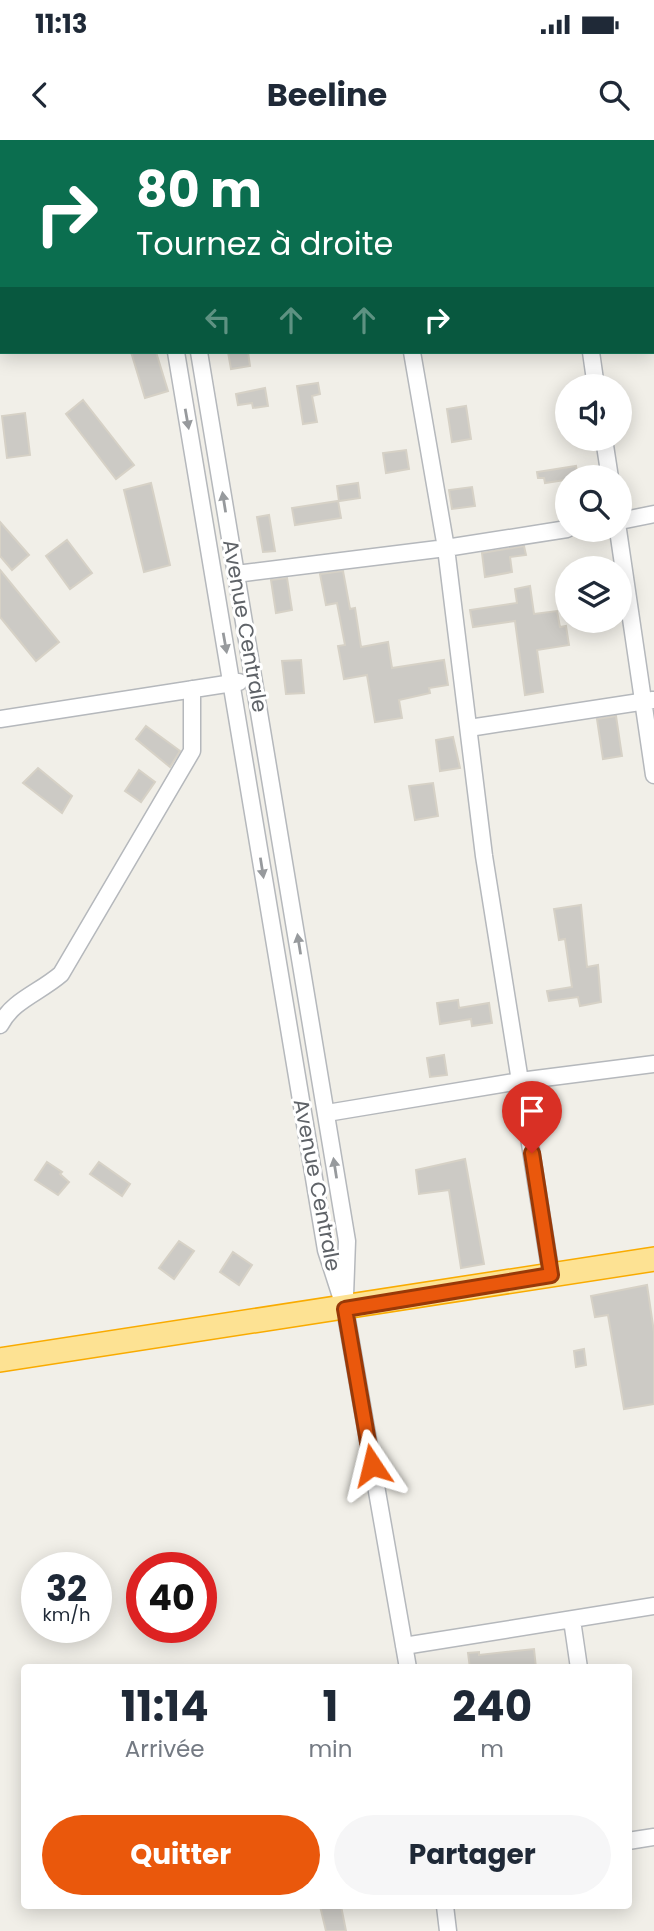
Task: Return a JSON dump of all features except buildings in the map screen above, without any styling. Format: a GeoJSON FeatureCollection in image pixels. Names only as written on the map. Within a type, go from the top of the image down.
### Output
{"type":"FeatureCollection","features":[{"type":"Feature","properties":{"kind":"highway"},"geometry":{"type":"LineString","coordinates":[[0,1360],[345,1309],[551,1275],[653,1262]]}},
{"type":"Feature","properties":{"kind":"street","name":"Avenue Centrale"},"geometry":{"type":"LineString","coordinates":[[176,354],[326,1250],[345,1309]]}},
{"type":"Feature","properties":{"kind":"street","name":"Avenue Centrale"},"geometry":{"type":"LineString","coordinates":[[199,354],[256,679],[347,1241],[345,1309]]}},
{"type":"Feature","properties":{"kind":"street"},"geometry":{"type":"LineString","coordinates":[[412,354],[446,548],[484,856],[551,1275]]}},
{"type":"Feature","properties":{"kind":"street"},"geometry":{"type":"LineString","coordinates":[[591,354],[594,374]]}},
{"type":"Feature","properties":{"kind":"street"},"geometry":{"type":"LineString","coordinates":[[632,519],[654,514]]}},
{"type":"Feature","properties":{"kind":"street"},"geometry":{"type":"LineString","coordinates":[[236,574],[446,548],[555,531]]}},
{"type":"Feature","properties":{"kind":"street"},"geometry":{"type":"LineString","coordinates":[[620,542],[650,701],[654,775]]}},
{"type":"Feature","properties":{"kind":"street"},"geometry":{"type":"LineString","coordinates":[[0,719],[256,679]]}},
{"type":"Feature","properties":{"kind":"street"},"geometry":{"type":"LineString","coordinates":[[0,1025],[4,1006],[43,989],[61,974],[192,751],[192,689]]}},
{"type":"Feature","properties":{"kind":"street"},"geometry":{"type":"LineString","coordinates":[[469,728],[650,701]]}},
{"type":"Feature","properties":{"kind":"street"},"geometry":{"type":"LineString","coordinates":[[327,1113],[520,1081],[654,1064]]}},
{"type":"Feature","properties":{"kind":"street"},"geometry":{"type":"LineString","coordinates":[[345,1309],[407,1664]]}},
{"type":"Feature","properties":{"kind":"street"},"geometry":{"type":"LineString","coordinates":[[404,1646],[654,1606]]}},
{"type":"Feature","properties":{"kind":"street"},"geometry":{"type":"LineString","coordinates":[[572,1619],[578,1664]]}},
{"type":"Feature","properties":{"kind":"street"},"geometry":{"type":"LineString","coordinates":[[632,1840],[654,1837]]}},
{"type":"Feature","properties":{"kind":"street"},"geometry":{"type":"LineString","coordinates":[[445,1909],[449,1931]]}},
{"type":"Feature","properties":{"kind":"route"},"geometry":{"type":"LineString","coordinates":[[372,1465],[345,1309],[551,1275],[532,1153]]}}]}
